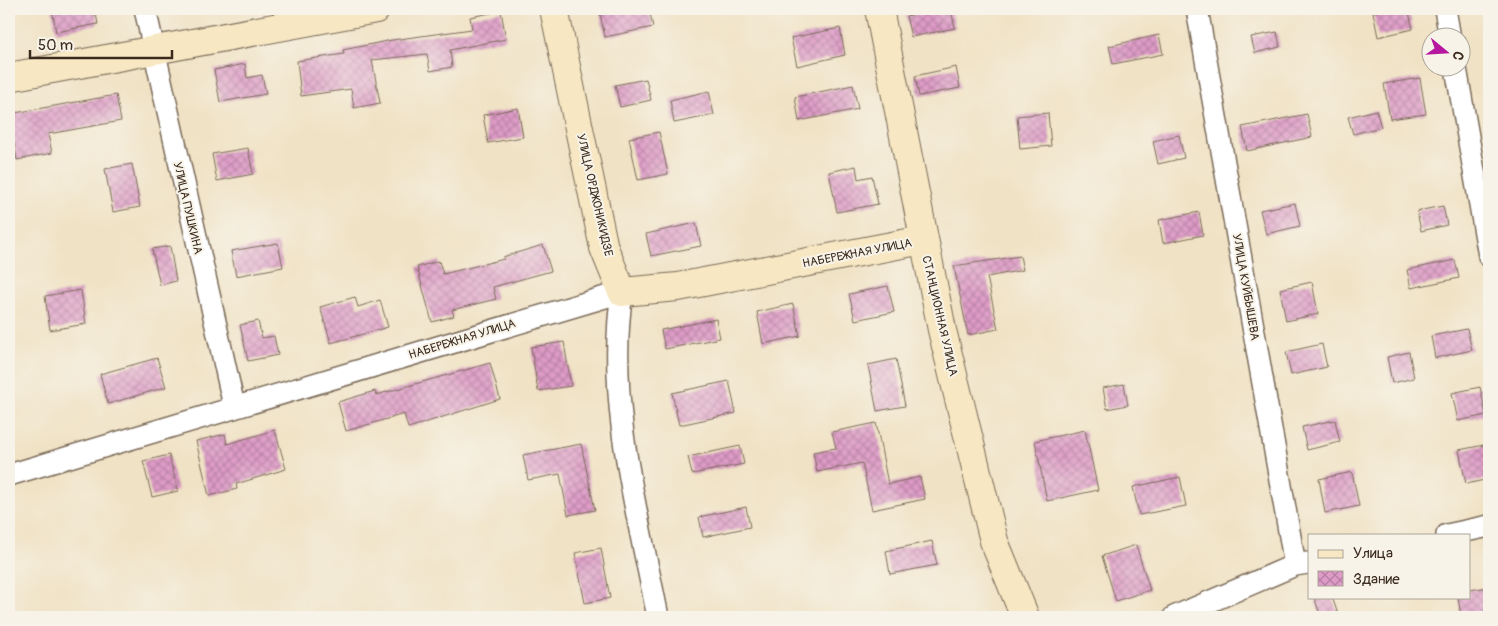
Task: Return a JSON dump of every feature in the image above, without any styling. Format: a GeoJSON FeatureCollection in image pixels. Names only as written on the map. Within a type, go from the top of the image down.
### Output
{"type":"FeatureCollection","features":[{"type":"Feature","properties":{"kind":"main road"},"geometry":{"type":"LineString","coordinates":[[9,77],[376,9]]}},
{"type":"Feature","properties":{"kind":"main road","name":"УЛИЦА ОРДЖОНИКИДЗЕ"},"geometry":{"type":"LineString","coordinates":[[554,9],[604,248],[622,292]]}},
{"type":"Feature","properties":{"kind":"main road","name":"СТАНЦИОННАЯ УЛИЦА"},"geometry":{"type":"LineString","coordinates":[[879,9],[942,330],[994,541],[1025,617]]}},
{"type":"Feature","properties":{"kind":"main road","name":"НАБЕРЕЖНАЯ УЛИЦА"},"geometry":{"type":"LineString","coordinates":[[622,292],[678,287],[923,240]]}},
{"type":"Feature","properties":{"kind":"street","name":"УЛИЦА ПУШКИНА"},"geometry":{"type":"LineString","coordinates":[[145,9],[234,406]]}},
{"type":"Feature","properties":{"kind":"street","name":"УЛИЦА КУЙБЫШЕВА"},"geometry":{"type":"LineString","coordinates":[[1197,9],[1302,564]]}},
{"type":"Feature","properties":{"kind":"street"},"geometry":{"type":"LineString","coordinates":[[1445,9],[1448,28]]}},
{"type":"Feature","properties":{"kind":"street"},"geometry":{"type":"LineString","coordinates":[[1458,78],[1489,256]]}},
{"type":"Feature","properties":{"kind":"street","name":"НАБЕРЕЖНАЯ УЛИЦА"},"geometry":{"type":"LineString","coordinates":[[9,475],[234,406],[622,292]]}},
{"type":"Feature","properties":{"kind":"street"},"geometry":{"type":"LineString","coordinates":[[622,292],[617,327],[620,428],[658,617]]}},
{"type":"Feature","properties":{"kind":"street"},"geometry":{"type":"LineString","coordinates":[[1453,534],[1489,526]]}},
{"type":"Feature","properties":{"kind":"street"},"geometry":{"type":"LineString","coordinates":[[1174,617],[1302,564]]}},
{"type":"Feature","properties":{"kind":"building"},"geometry":{"type":"Polygon","coordinates":[[[52,9],[95,9],[98,24],[56,32],[52,9]]]}},
{"type":"Feature","properties":{"kind":"building"},"geometry":{"type":"Polygon","coordinates":[[[599,9],[649,9],[653,27],[605,37],[599,9]]]}},
{"type":"Feature","properties":{"kind":"building"},"geometry":{"type":"Polygon","coordinates":[[[941,9],[951,9],[955,28],[911,37],[906,16],[941,9]]]}},
{"type":"Feature","properties":{"kind":"building"},"geometry":{"type":"Polygon","coordinates":[[[1388,9],[1408,9],[1413,29],[1378,37],[1373,12],[1388,9]]]}},
{"type":"Feature","properties":{"kind":"building"},"geometry":{"type":"Polygon","coordinates":[[[501,11],[506,39],[450,50],[452,67],[430,71],[427,54],[372,60],[380,103],[354,108],[351,89],[301,96],[297,61],[344,54],[343,50],[392,40],[472,29],[470,17],[501,11]]]}},
{"type":"Feature","properties":{"kind":"building"},"geometry":{"type":"Polygon","coordinates":[[[840,28],[845,55],[797,66],[791,38],[840,28]]]}},
{"type":"Feature","properties":{"kind":"building"},"geometry":{"type":"Polygon","coordinates":[[[1277,32],[1280,47],[1255,53],[1251,37],[1277,32]]]}},
{"type":"Feature","properties":{"kind":"building"},"geometry":{"type":"Polygon","coordinates":[[[1159,35],[1163,54],[1113,64],[1109,46],[1159,35]]]}},
{"type":"Feature","properties":{"kind":"building"},"geometry":{"type":"Polygon","coordinates":[[[245,64],[247,78],[262,75],[266,94],[220,102],[214,70],[245,64]]]}},
{"type":"Feature","properties":{"kind":"building"},"geometry":{"type":"Polygon","coordinates":[[[956,67],[960,88],[919,96],[915,76],[956,67]]]}},
{"type":"Feature","properties":{"kind":"building"},"geometry":{"type":"Polygon","coordinates":[[[1420,78],[1426,114],[1390,119],[1384,84],[1420,78]]]}},
{"type":"Feature","properties":{"kind":"building"},"geometry":{"type":"Polygon","coordinates":[[[646,79],[651,100],[620,107],[615,85],[646,79]]]}},
{"type":"Feature","properties":{"kind":"building"},"geometry":{"type":"Polygon","coordinates":[[[853,85],[858,109],[799,121],[795,97],[853,85]]]}},
{"type":"Feature","properties":{"kind":"building"},"geometry":{"type":"Polygon","coordinates":[[[709,91],[714,115],[674,123],[670,100],[709,91]]]}},
{"type":"Feature","properties":{"kind":"building"},"geometry":{"type":"Polygon","coordinates":[[[116,95],[121,121],[48,134],[52,153],[17,160],[9,114],[116,95]]]}},
{"type":"Feature","properties":{"kind":"building"},"geometry":{"type":"Polygon","coordinates":[[[518,108],[523,137],[488,143],[483,115],[518,108]]]}},
{"type":"Feature","properties":{"kind":"building"},"geometry":{"type":"Polygon","coordinates":[[[1376,110],[1381,127],[1353,134],[1348,117],[1376,110]]]}},
{"type":"Feature","properties":{"kind":"building"},"geometry":{"type":"Polygon","coordinates":[[[1048,113],[1051,146],[1020,149],[1017,116],[1048,113]]]}},
{"type":"Feature","properties":{"kind":"building"},"geometry":{"type":"Polygon","coordinates":[[[1307,114],[1312,137],[1247,151],[1242,127],[1307,114]]]}},
{"type":"Feature","properties":{"kind":"building"},"geometry":{"type":"Polygon","coordinates":[[[659,132],[668,174],[638,180],[629,138],[659,132]]]}},
{"type":"Feature","properties":{"kind":"building"},"geometry":{"type":"Polygon","coordinates":[[[1179,135],[1184,158],[1158,164],[1153,141],[1179,135]]]}},
{"type":"Feature","properties":{"kind":"building"},"geometry":{"type":"Polygon","coordinates":[[[248,148],[253,174],[217,181],[212,154],[248,148]]]}},
{"type":"Feature","properties":{"kind":"building"},"geometry":{"type":"Polygon","coordinates":[[[132,164],[140,207],[113,212],[105,169],[132,164]]]}},
{"type":"Feature","properties":{"kind":"building"},"geometry":{"type":"Polygon","coordinates":[[[856,166],[858,179],[872,176],[878,204],[837,212],[829,172],[856,166]]]}},
{"type":"Feature","properties":{"kind":"building"},"geometry":{"type":"Polygon","coordinates":[[[1295,203],[1300,226],[1266,234],[1260,210],[1295,203]]]}},
{"type":"Feature","properties":{"kind":"building"},"geometry":{"type":"Polygon","coordinates":[[[1443,206],[1447,225],[1421,231],[1417,211],[1443,206]]]}},
{"type":"Feature","properties":{"kind":"building"},"geometry":{"type":"Polygon","coordinates":[[[1199,212],[1203,235],[1163,243],[1159,220],[1199,212]]]}},
{"type":"Feature","properties":{"kind":"building"},"geometry":{"type":"Polygon","coordinates":[[[696,223],[701,246],[651,256],[646,234],[696,223]]]}},
{"type":"Feature","properties":{"kind":"building"},"geometry":{"type":"Polygon","coordinates":[[[278,243],[283,267],[236,276],[231,251],[278,243]]]}},
{"type":"Feature","properties":{"kind":"building"},"geometry":{"type":"Polygon","coordinates":[[[543,245],[551,271],[493,287],[496,299],[452,310],[454,316],[432,322],[417,267],[439,261],[443,274],[504,259],[503,257],[543,245]]]}},
{"type":"Feature","properties":{"kind":"building"},"geometry":{"type":"Polygon","coordinates":[[[170,246],[176,281],[160,285],[152,249],[170,246]]]}},
{"type":"Feature","properties":{"kind":"building"},"geometry":{"type":"Polygon","coordinates":[[[1020,256],[1023,270],[987,277],[998,329],[968,335],[954,266],[1020,256]]]}},
{"type":"Feature","properties":{"kind":"building"},"geometry":{"type":"Polygon","coordinates":[[[1455,260],[1459,278],[1411,288],[1407,270],[1455,260]]]}},
{"type":"Feature","properties":{"kind":"building"},"geometry":{"type":"Polygon","coordinates":[[[1312,282],[1318,314],[1286,321],[1280,289],[1312,282]]]}},
{"type":"Feature","properties":{"kind":"building"},"geometry":{"type":"Polygon","coordinates":[[[888,286],[894,312],[855,320],[849,294],[888,286]]]}},
{"type":"Feature","properties":{"kind":"building"},"geometry":{"type":"Polygon","coordinates":[[[81,290],[86,324],[50,330],[45,296],[81,290]]]}},
{"type":"Feature","properties":{"kind":"building"},"geometry":{"type":"Polygon","coordinates":[[[355,297],[358,307],[380,300],[388,327],[331,343],[320,307],[355,297]]]}},
{"type":"Feature","properties":{"kind":"building"},"geometry":{"type":"Polygon","coordinates":[[[793,304],[800,336],[763,344],[757,312],[793,304]]]}},
{"type":"Feature","properties":{"kind":"building"},"geometry":{"type":"Polygon","coordinates":[[[716,319],[720,338],[665,349],[661,330],[716,319]]]}},
{"type":"Feature","properties":{"kind":"building"},"geometry":{"type":"Polygon","coordinates":[[[258,321],[262,338],[274,336],[278,355],[248,361],[240,325],[258,321]]]}},
{"type":"Feature","properties":{"kind":"building"},"geometry":{"type":"Polygon","coordinates":[[[1467,329],[1472,350],[1435,358],[1431,336],[1467,329]]]}},
{"type":"Feature","properties":{"kind":"building"},"geometry":{"type":"Polygon","coordinates":[[[564,342],[571,386],[538,391],[531,347],[564,342]]]}},
{"type":"Feature","properties":{"kind":"building"},"geometry":{"type":"Polygon","coordinates":[[[1322,344],[1327,367],[1291,375],[1286,352],[1322,344]]]}},
{"type":"Feature","properties":{"kind":"building"},"geometry":{"type":"Polygon","coordinates":[[[1409,352],[1414,378],[1392,383],[1387,357],[1409,352]]]}},
{"type":"Feature","properties":{"kind":"building"},"geometry":{"type":"Polygon","coordinates":[[[157,358],[166,387],[108,404],[100,374],[157,358]]]}},
{"type":"Feature","properties":{"kind":"building"},"geometry":{"type":"Polygon","coordinates":[[[896,359],[905,406],[877,411],[868,365],[896,359]]]}},
{"type":"Feature","properties":{"kind":"building"},"geometry":{"type":"Polygon","coordinates":[[[490,363],[500,399],[408,428],[404,414],[346,431],[338,402],[375,391],[376,395],[490,363]]]}},
{"type":"Feature","properties":{"kind":"building"},"geometry":{"type":"Polygon","coordinates":[[[729,381],[736,413],[679,425],[672,393],[729,381]]]}},
{"type":"Feature","properties":{"kind":"building"},"geometry":{"type":"Polygon","coordinates":[[[1124,384],[1128,405],[1107,409],[1103,388],[1124,384]]]}},
{"type":"Feature","properties":{"kind":"building"},"geometry":{"type":"Polygon","coordinates":[[[1480,387],[1486,415],[1458,421],[1452,393],[1480,387]]]}},
{"type":"Feature","properties":{"kind":"building"},"geometry":{"type":"Polygon","coordinates":[[[1335,420],[1340,442],[1307,450],[1302,427],[1335,420]]]}},
{"type":"Feature","properties":{"kind":"building"},"geometry":{"type":"Polygon","coordinates":[[[876,423],[888,484],[920,477],[925,499],[872,510],[862,463],[817,472],[813,452],[836,448],[832,432],[876,423]]]}},
{"type":"Feature","properties":{"kind":"building"},"geometry":{"type":"Polygon","coordinates":[[[275,430],[286,469],[236,484],[237,489],[209,496],[196,441],[225,434],[227,444],[275,430]]]}},
{"type":"Feature","properties":{"kind":"building"},"geometry":{"type":"Polygon","coordinates":[[[1085,430],[1098,490],[1047,501],[1035,441],[1085,430]]]}},
{"type":"Feature","properties":{"kind":"building"},"geometry":{"type":"Polygon","coordinates":[[[581,444],[595,510],[568,515],[560,474],[528,480],[523,455],[581,444]]]}},
{"type":"Feature","properties":{"kind":"building"},"geometry":{"type":"Polygon","coordinates":[[[1489,444],[1489,479],[1466,484],[1459,450],[1489,444]]]}},
{"type":"Feature","properties":{"kind":"building"},"geometry":{"type":"Polygon","coordinates":[[[740,446],[744,464],[692,474],[688,457],[740,446]]]}},
{"type":"Feature","properties":{"kind":"building"},"geometry":{"type":"Polygon","coordinates":[[[169,455],[178,491],[152,497],[143,461],[169,455]]]}},
{"type":"Feature","properties":{"kind":"building"},"geometry":{"type":"Polygon","coordinates":[[[1352,472],[1359,506],[1325,513],[1319,479],[1352,472]]]}},
{"type":"Feature","properties":{"kind":"building"},"geometry":{"type":"Polygon","coordinates":[[[1180,477],[1186,506],[1139,515],[1133,487],[1180,477]]]}},
{"type":"Feature","properties":{"kind":"building"},"geometry":{"type":"Polygon","coordinates":[[[746,507],[750,527],[703,537],[699,517],[746,507]]]}},
{"type":"Feature","properties":{"kind":"building"},"geometry":{"type":"Polygon","coordinates":[[[932,541],[937,565],[890,574],[886,551],[932,541]]]}},
{"type":"Feature","properties":{"kind":"building"},"geometry":{"type":"Polygon","coordinates":[[[1136,545],[1150,590],[1116,601],[1102,556],[1136,545]]]}},
{"type":"Feature","properties":{"kind":"building"},"geometry":{"type":"Polygon","coordinates":[[[601,548],[610,598],[585,603],[575,553],[601,548]]]}},
{"type":"Feature","properties":{"kind":"building"},"geometry":{"type":"Polygon","coordinates":[[[1489,587],[1489,617],[1461,617],[1458,598],[1470,598],[1470,590],[1489,587]]]}},
{"type":"Feature","properties":{"kind":"building"},"geometry":{"type":"Polygon","coordinates":[[[1314,598],[1332,598],[1339,617],[1321,617],[1314,598]]]}}]}
